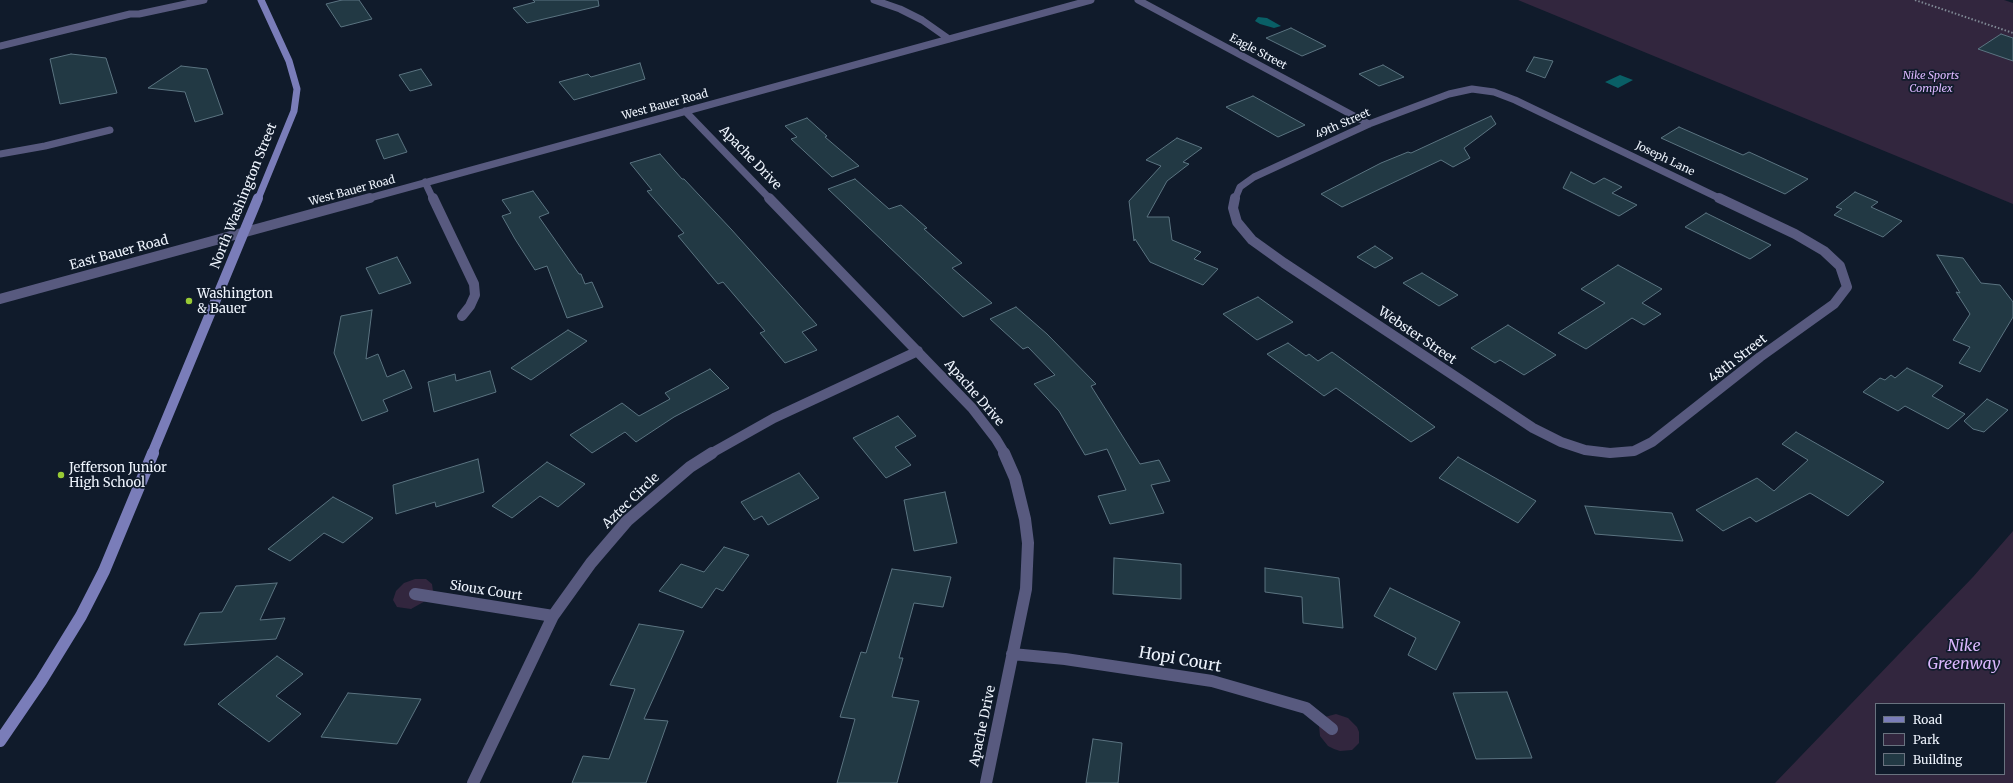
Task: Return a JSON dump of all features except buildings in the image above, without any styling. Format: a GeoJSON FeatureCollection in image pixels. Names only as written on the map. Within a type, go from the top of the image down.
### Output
{"type":"FeatureCollection","features":[{"type":"Feature","properties":{"kind":"main road","name":"North Washington Street"},"geometry":{"type":"LineString","coordinates":[[0,741],[45,675],[81,616],[104,571],[294,111],[297,89],[289,61],[260,0]]}},
{"type":"Feature","properties":{"kind":"street"},"geometry":{"type":"LineString","coordinates":[[130,14],[140,8],[171,0]]}},
{"type":"Feature","properties":{"kind":"street"},"geometry":{"type":"LineString","coordinates":[[0,46],[130,14],[139,14],[204,0]]}},
{"type":"Feature","properties":{"kind":"street"},"geometry":{"type":"LineString","coordinates":[[874,0],[900,9],[922,20],[949,39]]}},
{"type":"Feature","properties":{"kind":"street","name":"West Bauer Road"},"geometry":{"type":"LineString","coordinates":[[245,232],[1091,0]]}},
{"type":"Feature","properties":{"kind":"street","name":"Eagle Street"},"geometry":{"type":"LineString","coordinates":[[1138,0],[1369,124]]}},
{"type":"Feature","properties":{"kind":"street","name":"49th Street"},"geometry":{"type":"LineString","coordinates":[[1233,208],[1235,196],[1240,187],[1254,177],[1369,124],[1461,90],[1482,90]]}},
{"type":"Feature","properties":{"kind":"street","name":"Joseph Lane"},"geometry":{"type":"LineString","coordinates":[[1482,90],[1515,100],[1795,234],[1833,258]]}},
{"type":"Feature","properties":{"kind":"street","name":"Apache Drive"},"geometry":{"type":"LineString","coordinates":[[685,111],[972,408],[996,439],[1017,484],[1025,519],[1028,543],[1026,589],[986,783]]}},
{"type":"Feature","properties":{"kind":"street"},"geometry":{"type":"LineString","coordinates":[[0,154],[45,146],[110,130]]}},
{"type":"Feature","properties":{"kind":"street"},"geometry":{"type":"LineString","coordinates":[[425,182],[474,284],[475,295],[470,306],[462,316]]}},
{"type":"Feature","properties":{"kind":"street","name":"Webster Street"},"geometry":{"type":"LineString","coordinates":[[1233,208],[1237,222],[1252,240],[1533,428],[1561,442],[1585,450],[1610,453]]}},
{"type":"Feature","properties":{"kind":"street","name":"East Bauer Road"},"geometry":{"type":"LineString","coordinates":[[0,299],[245,232]]}},
{"type":"Feature","properties":{"kind":"street","name":"48th Street"},"geometry":{"type":"LineString","coordinates":[[1610,453],[1634,451],[1652,442],[1760,357],[1834,304],[1847,287],[1845,277],[1840,266],[1833,258]]}},
{"type":"Feature","properties":{"kind":"street","name":"Aztec Circle"},"geometry":{"type":"LineString","coordinates":[[473,783],[553,616],[591,563],[627,521],[690,467],[728,443],[774,418],[918,351]]}},
{"type":"Feature","properties":{"kind":"street","name":"Sioux Court"},"geometry":{"type":"LineString","coordinates":[[415,594],[553,616]]}},
{"type":"Feature","properties":{"kind":"street","name":"Hopi Court"},"geometry":{"type":"LineString","coordinates":[[1012,654],[1065,659],[1212,681],[1306,708],[1332,728]]}},
{"type":"Feature","properties":{"kind":"path"},"geometry":{"type":"LineString","coordinates":[[1916,0],[2013,33]]}},
{"type":"Feature","properties":{"kind":"green space","name":"Nike Sports Complex"},"geometry":{"type":"Polygon","coordinates":[[[1518,0],[2004,0],[2013,3],[2013,204],[1518,0]]]}},
{"type":"Feature","properties":{"kind":"green space","name":"Nike Greenway"},"geometry":{"type":"Polygon","coordinates":[[[2013,531],[2013,783],[1775,783],[1973,577],[2013,531]]]}},
{"type":"Feature","properties":{"kind":"green space"},"geometry":{"type":"Polygon","coordinates":[[[415,579],[426,579],[432,584],[433,591],[427,600],[411,609],[397,607],[393,600],[396,591],[404,583],[415,579]]]}},
{"type":"Feature","properties":{"kind":"green space"},"geometry":{"type":"Polygon","coordinates":[[[1336,714],[1348,718],[1357,727],[1359,732],[1359,743],[1352,750],[1340,751],[1334,749],[1328,746],[1320,736],[1319,726],[1325,717],[1336,714]]]}},
{"type":"Feature","properties":{"kind":"shaded area"},"geometry":{"type":"Polygon","coordinates":[[[1258,17],[1267,18],[1281,26],[1274,28],[1260,24],[1255,21],[1258,17]]]}},
{"type":"Feature","properties":{"kind":"shaded area"},"geometry":{"type":"Polygon","coordinates":[[[1620,75],[1633,80],[1618,88],[1605,82],[1620,75]]]}},
{"type":"Feature","properties":{"kind":"place","name":"Washington & Bauer"},"geometry":{"type":"Point","coordinates":[189,301]}},
{"type":"Feature","properties":{"kind":"place","name":"Jefferson Junior High School"},"geometry":{"type":"Point","coordinates":[61,475]}}]}
